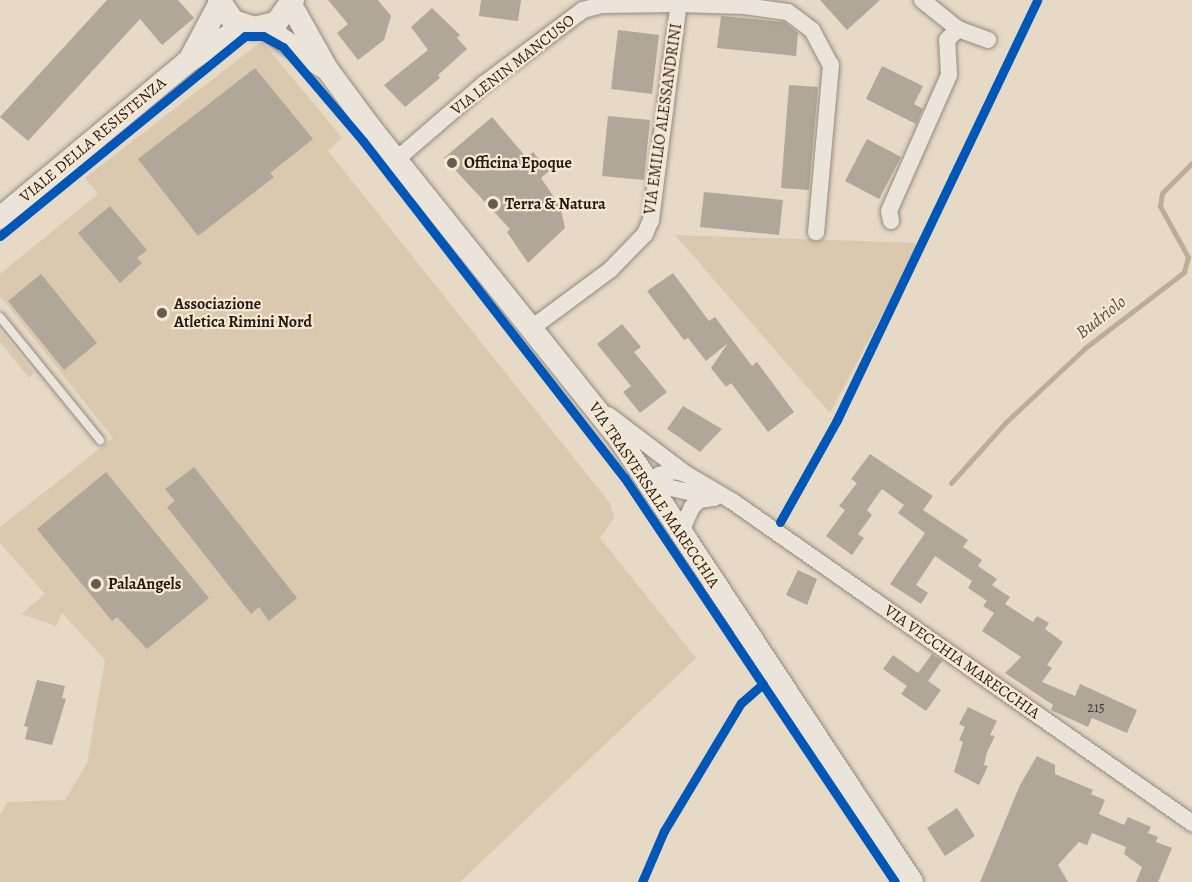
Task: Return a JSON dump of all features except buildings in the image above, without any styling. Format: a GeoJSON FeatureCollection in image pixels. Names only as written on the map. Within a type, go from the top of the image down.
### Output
{"type":"FeatureCollection","features":[{"type":"Feature","properties":{"kind":"street"},"geometry":{"type":"LineString","coordinates":[[922,0],[958,29],[988,40]]}},
{"type":"Feature","properties":{"kind":"street","name":"VIA TRASVERSALE MARECCHIA"},"geometry":{"type":"LineString","coordinates":[[220,1],[233,21],[254,27],[327,69]]}},
{"type":"Feature","properties":{"kind":"street","name":"VIALE DELLA RESISTENZA"},"geometry":{"type":"LineString","coordinates":[[187,62],[220,1]]}},
{"type":"Feature","properties":{"kind":"street","name":"VIA LENIN MANCUSO"},"geometry":{"type":"LineString","coordinates":[[397,159],[570,17],[602,5],[679,2],[749,3],[797,16],[812,30],[831,66],[816,232]]}},
{"type":"Feature","properties":{"kind":"street","name":"VIA EMILIO ALESSANDRINI"},"geometry":{"type":"LineString","coordinates":[[533,327],[610,270],[645,234],[654,200],[679,2]]}},
{"type":"Feature","properties":{"kind":"street","name":"VIA TRASVERSALE MARECCHIA"},"geometry":{"type":"LineString","coordinates":[[292,3],[327,69],[533,327],[650,483],[912,882]]}},
{"type":"Feature","properties":{"kind":"street","name":"VIALE DELLA RESISTENZA"},"geometry":{"type":"LineString","coordinates":[[0,218],[187,62],[254,27],[276,23],[292,3]]}},
{"type":"Feature","properties":{"kind":"street"},"geometry":{"type":"LineString","coordinates":[[891,221],[889,211],[949,75],[947,40],[958,29]]}},
{"type":"Feature","properties":{"kind":"street","name":"VIA VECCHIA MARECCHIA"},"geometry":{"type":"LineString","coordinates":[[592,403],[687,474],[732,501],[1192,823]]}},
{"type":"Feature","properties":{"kind":"street"},"geometry":{"type":"LineString","coordinates":[[650,483],[659,476],[675,471],[687,474]]}},
{"type":"Feature","properties":{"kind":"street","name":"VIA VECCHIA MARECCHIA"},"geometry":{"type":"LineString","coordinates":[[650,483],[732,501]]}},
{"type":"Feature","properties":{"kind":"street"},"geometry":{"type":"LineString","coordinates":[[687,539],[683,527],[692,507],[699,500],[714,498]]}},
{"type":"Feature","properties":{"kind":"lane"},"geometry":{"type":"LineString","coordinates":[[0,317],[100,440]]}},
{"type":"Feature","properties":{"kind":"shaded area"},"geometry":{"type":"Polygon","coordinates":[[[262,41],[342,138],[328,151],[610,503],[614,518],[600,538],[696,658],[460,882],[0,882],[0,816],[7,802],[65,800],[87,763],[105,660],[62,613],[56,626],[21,614],[45,594],[0,543],[0,527],[113,438],[0,296],[0,274],[98,194],[85,178],[262,41]]]}},
{"type":"Feature","properties":{"kind":"shaded area"},"geometry":{"type":"Polygon","coordinates":[[[675,235],[920,243],[830,413],[675,235]]]}},
{"type":"Feature","properties":{"kind":"shaded area"},"geometry":{"type":"Polygon","coordinates":[[[0,330],[34,373],[29,378],[0,342],[0,330]]]}},
{"type":"Feature","properties":{"kind":"waterway","name":"Budriolo"},"geometry":{"type":"LineString","coordinates":[[951,483],[1006,422],[1085,348],[1184,272],[1188,257],[1160,206],[1162,193],[1192,163]]}},
{"type":"Feature","properties":{"kind":"cycle path"},"geometry":{"type":"LineString","coordinates":[[780,522],[837,420],[1037,0]]}},
{"type":"Feature","properties":{"kind":"cycle path"},"geometry":{"type":"LineString","coordinates":[[0,236],[245,36],[263,36],[283,47],[363,141],[624,477],[895,882]]}},
{"type":"Feature","properties":{"kind":"cycle path"},"geometry":{"type":"LineString","coordinates":[[642,882],[664,831],[741,703],[763,684]]}},
{"type":"Feature","properties":{"kind":"place","name":"Officina Epoque"},"geometry":{"type":"Point","coordinates":[452,163]}},
{"type":"Feature","properties":{"kind":"place","name":"Terra & Natura"},"geometry":{"type":"Point","coordinates":[493,204]}},
{"type":"Feature","properties":{"kind":"place","name":"Associazione Atletica Rimini Nord"},"geometry":{"type":"Point","coordinates":[162,313]}},
{"type":"Feature","properties":{"kind":"place","name":"PalaAngels"},"geometry":{"type":"Point","coordinates":[96,584]}}]}
